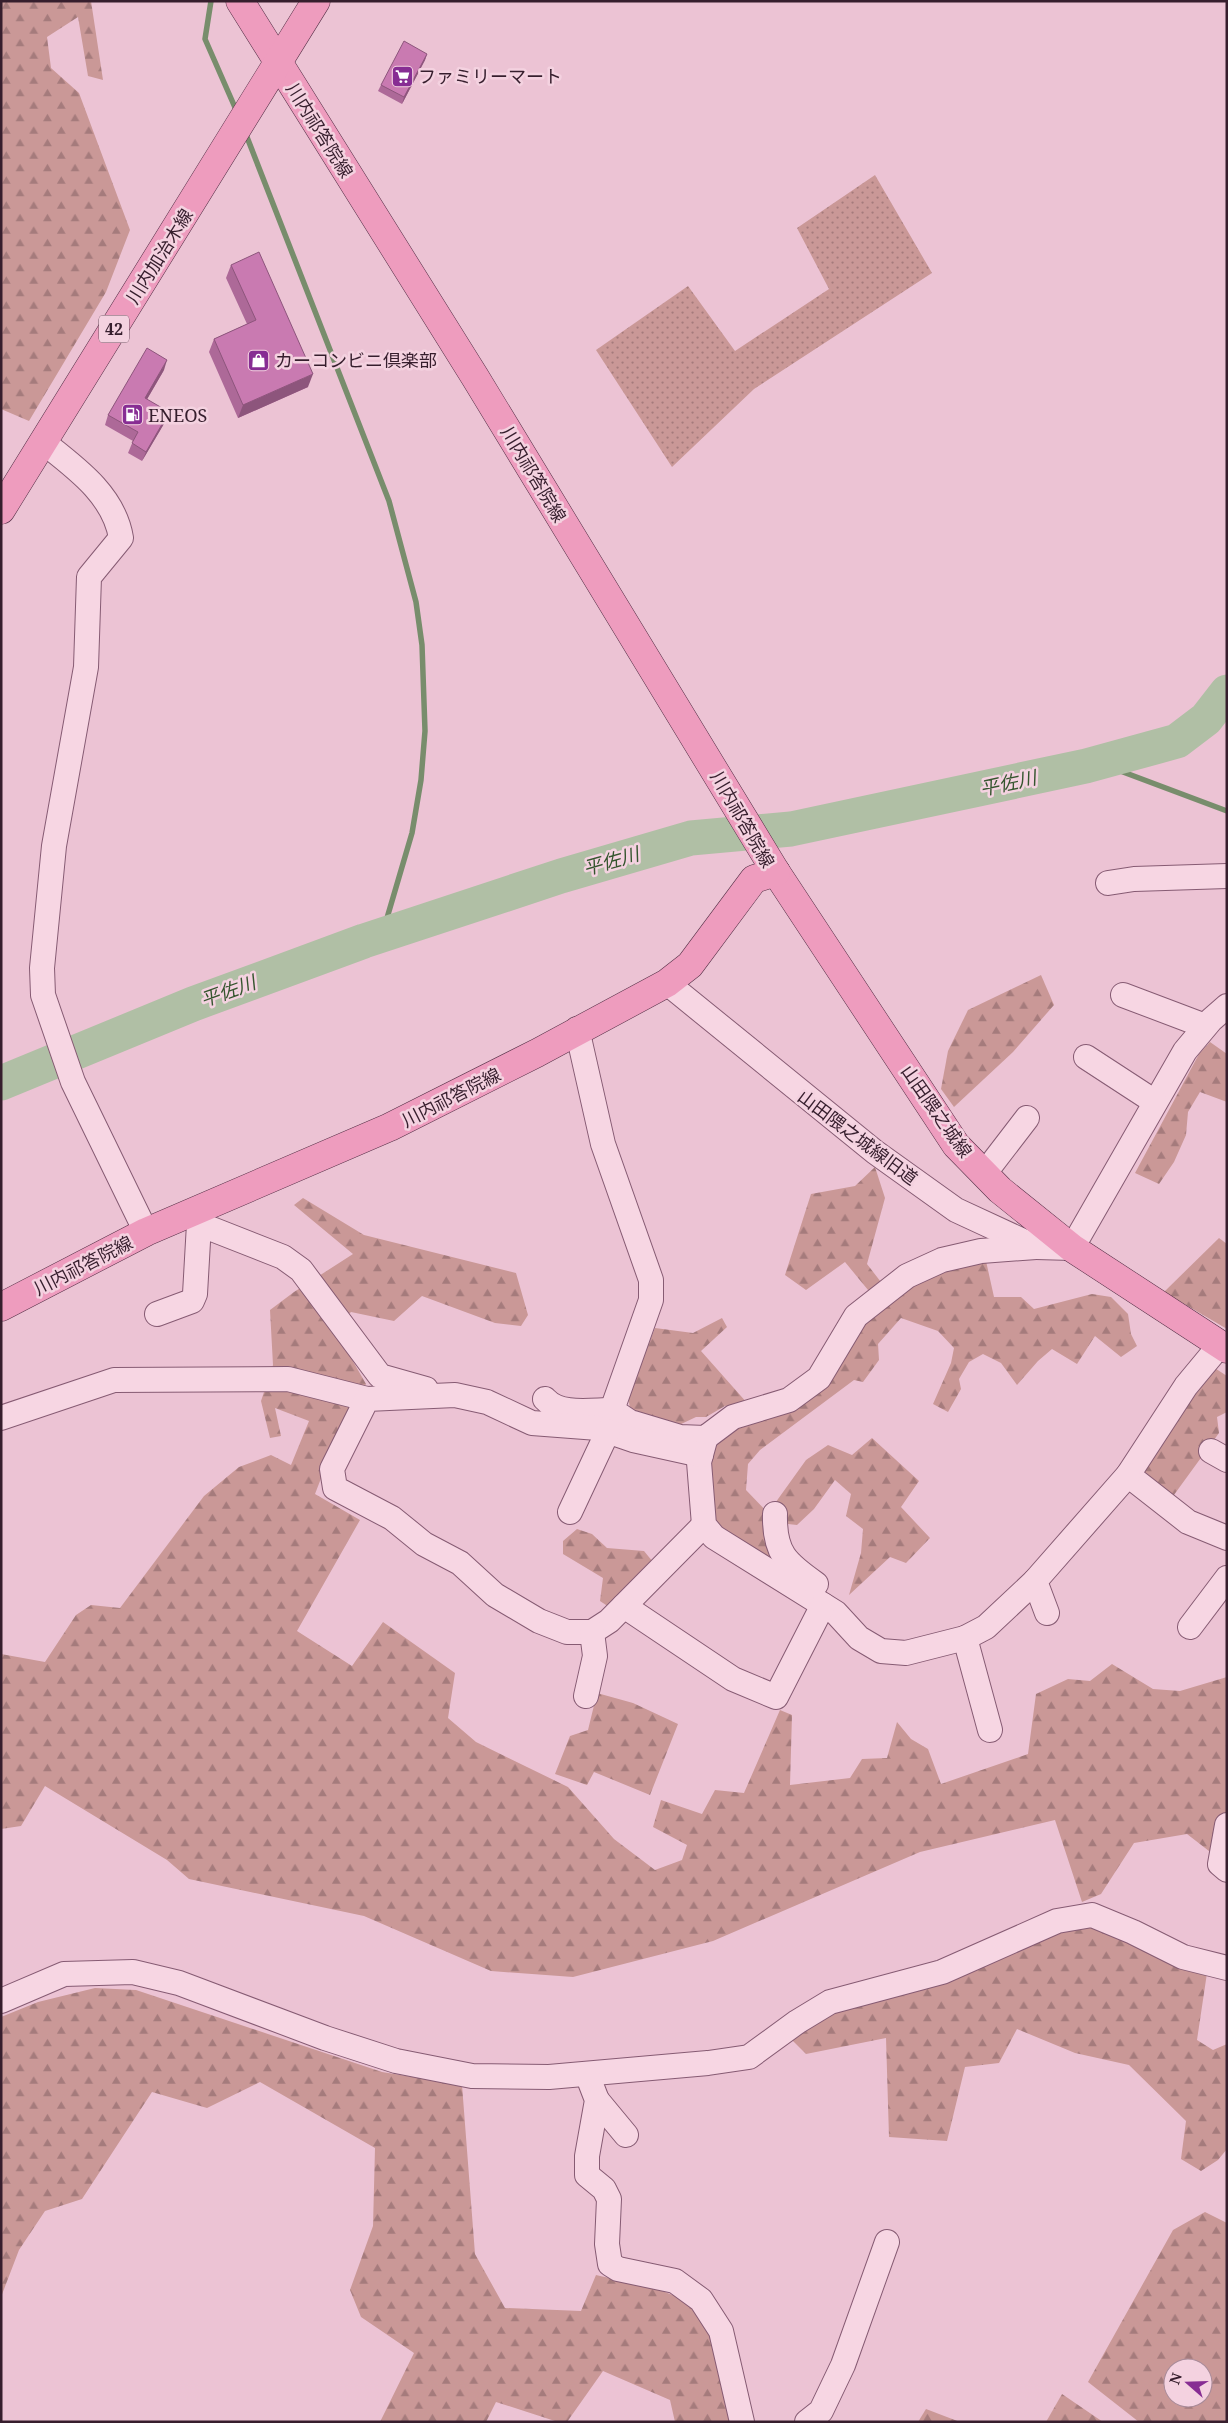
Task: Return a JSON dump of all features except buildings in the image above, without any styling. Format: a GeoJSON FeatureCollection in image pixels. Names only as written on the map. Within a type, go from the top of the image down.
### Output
{"type":"FeatureCollection","features":[{"type":"Feature","properties":{"kind":"main road","name":"川内加治木線"},"geometry":{"type":"LineString","coordinates":[[1,510],[316,1]]}},
{"type":"Feature","properties":{"kind":"main road","name":"川内祁答院線"},"geometry":{"type":"LineString","coordinates":[[1,1307],[146,1232],[195,1218],[390,1127],[537,1053],[666,983],[690,966],[754,879],[770,861],[433,310],[244,8]]}},
{"type":"Feature","properties":{"kind":"main road","name":"山田隈之城線"},"geometry":{"type":"LineString","coordinates":[[770,861],[956,1144],[984,1174],[1000,1190],[1072,1248],[1224,1347]]}},
{"type":"Feature","properties":{"kind":"street"},"geometry":{"type":"LineString","coordinates":[[43,442],[90,479],[118,522],[121,538],[89,577],[86,667],[54,846],[42,968],[43,995],[74,1082],[146,1232]]}},
{"type":"Feature","properties":{"kind":"street"},"geometry":{"type":"LineString","coordinates":[[1108,883],[1134,879],[1227,876]]}},
{"type":"Feature","properties":{"kind":"street","name":"山田隈之城線旧道"},"geometry":{"type":"LineString","coordinates":[[666,983],[875,1152],[956,1210],[1036,1247],[1072,1248]]}},
{"type":"Feature","properties":{"kind":"street"},"geometry":{"type":"LineString","coordinates":[[1124,995],[1205,1026]]}},
{"type":"Feature","properties":{"kind":"street"},"geometry":{"type":"LineString","coordinates":[[1072,1248],[1185,1051],[1205,1026],[1227,1006]]}},
{"type":"Feature","properties":{"kind":"street"},"geometry":{"type":"LineString","coordinates":[[570,1512],[610,1421],[651,1300],[651,1280],[603,1144],[577,1030]]}},
{"type":"Feature","properties":{"kind":"street"},"geometry":{"type":"LineString","coordinates":[[1086,1057],[1155,1102]]}},
{"type":"Feature","properties":{"kind":"street"},"geometry":{"type":"LineString","coordinates":[[984,1174],[1026,1118]]}},
{"type":"Feature","properties":{"kind":"street"},"geometry":{"type":"LineString","coordinates":[[157,1314],[192,1301],[195,1294],[195,1218],[283,1257],[301,1270],[380,1376],[408,1386],[487,1402],[532,1423],[598,1428],[610,1421]]}},
{"type":"Feature","properties":{"kind":"street"},"geometry":{"type":"LineString","coordinates":[[1036,1247],[981,1251],[942,1260],[907,1276],[856,1316],[819,1378],[789,1400],[733,1418],[703,1446],[699,1462],[704,1525],[714,1537],[836,1613],[859,1638],[881,1651],[906,1652],[965,1638],[986,1627],[1035,1581],[1128,1475],[1186,1386],[1224,1347]]}},
{"type":"Feature","properties":{"kind":"street"},"geometry":{"type":"LineString","coordinates":[[1,1418],[114,1380],[288,1378],[367,1399],[455,1395]]}},
{"type":"Feature","properties":{"kind":"street"},"geometry":{"type":"LineString","coordinates":[[367,1399],[332,1469],[335,1488],[392,1518],[424,1544],[460,1563],[495,1595],[539,1621],[567,1632],[592,1632],[609,1621],[704,1525]]}},
{"type":"Feature","properties":{"kind":"street"},"geometry":{"type":"LineString","coordinates":[[545,1399],[552,1406],[562,1410],[610,1421],[630,1422],[703,1446]]}},
{"type":"Feature","properties":{"kind":"street"},"geometry":{"type":"LineString","coordinates":[[1128,1475],[1188,1522],[1227,1538]]}},
{"type":"Feature","properties":{"kind":"street"},"geometry":{"type":"LineString","coordinates":[[624,1606],[733,1679],[776,1697],[818,1601],[816,1584],[792,1568],[780,1553],[775,1534],[775,1514]]}},
{"type":"Feature","properties":{"kind":"street"},"geometry":{"type":"LineString","coordinates":[[724,1561],[764,1583],[778,1577]]}},
{"type":"Feature","properties":{"kind":"street"},"geometry":{"type":"LineString","coordinates":[[1190,1627],[1227,1578]]}},
{"type":"Feature","properties":{"kind":"street"},"geometry":{"type":"LineString","coordinates":[[1035,1581],[1047,1612]]}},
{"type":"Feature","properties":{"kind":"street"},"geometry":{"type":"LineString","coordinates":[[586,1696],[594,1656],[592,1632]]}},
{"type":"Feature","properties":{"kind":"street"},"geometry":{"type":"LineString","coordinates":[[965,1638],[990,1730]]}},
{"type":"Feature","properties":{"kind":"street"},"geometry":{"type":"LineString","coordinates":[[1227,1825],[1220,1864],[1227,1870]]}},
{"type":"Feature","properties":{"kind":"street"},"geometry":{"type":"LineString","coordinates":[[1,2001],[64,1974],[133,1972],[179,1983],[325,2038],[396,2061],[472,2076],[549,2077],[708,2063],[749,2057],[797,2022],[830,2002],[942,1972],[1057,1921],[1092,1915],[1133,1932],[1183,1957],[1227,1968]]}},
{"type":"Feature","properties":{"kind":"street"},"geometry":{"type":"LineString","coordinates":[[587,2074],[597,2100],[626,2135]]}},
{"type":"Feature","properties":{"kind":"street"},"geometry":{"type":"LineString","coordinates":[[597,2100],[587,2156],[587,2175],[604,2189],[609,2199],[606,2244],[610,2264],[618,2269],[675,2281],[700,2300],[721,2331],[742,2422]]}},
{"type":"Feature","properties":{"kind":"street"},"geometry":{"type":"LineString","coordinates":[[807,2422],[821,2411],[843,2366],[887,2242]]}},
{"type":"Feature","properties":{"kind":"green space"},"geometry":{"type":"Polygon","coordinates":[[[1,1],[91,1],[103,80],[88,76],[78,17],[47,37],[51,68],[79,93],[130,230],[106,292],[29,421],[1,409],[1,1]]]}},
{"type":"Feature","properties":{"kind":"green space"},"geometry":{"type":"Polygon","coordinates":[[[875,175],[932,273],[754,389],[672,467],[596,350],[688,286],[735,351],[829,289],[797,228],[875,175]]]}},
{"type":"Feature","properties":{"kind":"green space"},"geometry":{"type":"Polygon","coordinates":[[[1041,975],[1054,1005],[1013,1052],[954,1107],[941,1089],[948,1051],[968,1010],[1041,975]]]}},
{"type":"Feature","properties":{"kind":"green space"},"geometry":{"type":"Polygon","coordinates":[[[1210,1042],[1227,1054],[1227,1102],[1200,1092],[1188,1112],[1186,1135],[1174,1162],[1159,1184],[1135,1173],[1199,1054],[1210,1042]]]}},
{"type":"Feature","properties":{"kind":"green space"},"geometry":{"type":"Polygon","coordinates":[[[875,1167],[885,1198],[867,1264],[884,1286],[873,1296],[845,1262],[806,1290],[785,1275],[811,1194],[855,1186],[875,1167]]]}},
{"type":"Feature","properties":{"kind":"green space"},"geometry":{"type":"Polygon","coordinates":[[[303,1198],[364,1235],[516,1273],[528,1315],[521,1326],[495,1323],[422,1296],[394,1321],[351,1312],[334,1328],[366,1384],[338,1434],[315,1494],[360,1520],[297,1631],[352,1666],[383,1622],[455,1673],[448,1718],[476,1742],[568,1787],[614,1839],[655,1870],[682,1860],[687,1845],[653,1827],[661,1800],[702,1814],[715,1790],[744,1793],[780,1710],[792,1715],[790,1785],[850,1778],[862,1759],[887,1758],[897,1722],[911,1739],[928,1749],[941,1784],[1028,1754],[1036,1694],[1068,1679],[1090,1681],[1112,1664],[1153,1689],[1180,1691],[1227,1677],[1227,1865],[1187,1834],[1134,1843],[1101,1894],[1082,1902],[1055,1820],[920,1852],[713,1941],[573,1977],[491,1971],[364,1916],[189,1879],[167,1860],[45,1786],[21,1826],[1,1829],[1,1654],[45,1662],[76,1615],[91,1605],[120,1608],[204,1496],[239,1467],[271,1455],[291,1465],[309,1421],[275,1408],[281,1436],[270,1438],[261,1401],[273,1365],[270,1310],[353,1254],[294,1205],[303,1198]]]}},
{"type":"Feature","properties":{"kind":"green space"},"geometry":{"type":"Polygon","coordinates":[[[1219,1238],[1227,1244],[1227,1329],[1164,1292],[1219,1238]]]}},
{"type":"Feature","properties":{"kind":"green space"},"geometry":{"type":"Polygon","coordinates":[[[986,1261],[994,1297],[1021,1297],[1034,1309],[1092,1294],[1111,1297],[1128,1314],[1131,1334],[1137,1346],[1121,1357],[1095,1336],[1077,1364],[1052,1349],[1038,1361],[1017,1385],[1001,1363],[983,1354],[969,1362],[959,1379],[961,1389],[948,1412],[933,1404],[951,1363],[954,1348],[938,1331],[901,1318],[878,1344],[879,1360],[863,1382],[854,1380],[760,1450],[748,1464],[746,1490],[768,1513],[806,1460],[828,1445],[852,1455],[872,1438],[919,1481],[901,1507],[930,1538],[906,1563],[890,1557],[849,1595],[861,1553],[863,1529],[846,1516],[851,1494],[835,1480],[814,1509],[797,1525],[779,1523],[785,1575],[709,1524],[710,1440],[792,1403],[857,1328],[920,1275],[986,1261]]]}},
{"type":"Feature","properties":{"kind":"green space"},"geometry":{"type":"Polygon","coordinates":[[[722,1318],[727,1327],[701,1351],[748,1404],[725,1406],[706,1417],[696,1417],[677,1426],[647,1419],[630,1409],[628,1396],[655,1328],[693,1333],[722,1318]]]}},
{"type":"Feature","properties":{"kind":"green space"},"geometry":{"type":"Polygon","coordinates":[[[1210,1365],[1227,1376],[1227,1412],[1217,1417],[1219,1433],[1171,1499],[1135,1474],[1210,1365]]]}},
{"type":"Feature","properties":{"kind":"green space"},"geometry":{"type":"Polygon","coordinates":[[[577,1529],[592,1534],[607,1548],[644,1551],[653,1562],[609,1607],[600,1601],[603,1578],[563,1554],[563,1541],[577,1529]]]}},
{"type":"Feature","properties":{"kind":"green space"},"geometry":{"type":"Polygon","coordinates":[[[597,1693],[633,1703],[678,1724],[650,1795],[594,1772],[587,1785],[555,1774],[570,1736],[588,1730],[597,1693]]]}},
{"type":"Feature","properties":{"kind":"green space"},"geometry":{"type":"Polygon","coordinates":[[[1092,1923],[1207,1973],[1197,2040],[1213,2050],[1227,2044],[1227,2149],[1218,2160],[1201,2171],[1181,2159],[1186,2121],[1129,2065],[1075,2053],[1017,2029],[999,2063],[965,2067],[947,2141],[889,2137],[886,2038],[806,2054],[789,2037],[835,2008],[1057,1928],[1092,1923]]]}},
{"type":"Feature","properties":{"kind":"green space"},"geometry":{"type":"Polygon","coordinates":[[[95,1988],[136,1990],[382,2072],[462,2085],[475,2254],[505,2308],[581,2311],[596,2275],[669,2293],[679,2298],[687,2303],[698,2315],[714,2342],[723,2374],[731,2422],[675,2422],[670,2400],[603,2371],[567,2422],[558,2422],[496,2402],[486,2422],[380,2422],[414,2353],[361,2317],[350,2290],[373,2226],[375,2148],[260,2082],[207,2108],[152,2092],[82,2199],[45,2211],[19,2250],[1,2297],[1,2017],[38,2002],[95,1988]]]}},
{"type":"Feature","properties":{"kind":"green space"},"geometry":{"type":"Polygon","coordinates":[[[1205,2212],[1227,2223],[1227,2422],[1139,2422],[1088,2382],[1173,2230],[1205,2212]]]}},
{"type":"Feature","properties":{"kind":"green space"},"geometry":{"type":"Polygon","coordinates":[[[1062,2394],[1103,2422],[1046,2422],[1062,2394]]]}},
{"type":"Feature","properties":{"kind":"green space"},"geometry":{"type":"Polygon","coordinates":[[[926,2409],[960,2422],[918,2422],[926,2409]]]}},
{"type":"Feature","properties":{"kind":"waterway"},"geometry":{"type":"LineString","coordinates":[[211,1],[205,39],[237,112]]}},
{"type":"Feature","properties":{"kind":"waterway"},"geometry":{"type":"LineString","coordinates":[[245,132],[389,501],[416,602],[422,645],[425,731],[421,780],[412,833],[382,935]]}},
{"type":"Feature","properties":{"kind":"waterway","name":"平佐川"},"geometry":{"type":"LineString","coordinates":[[1,1083],[193,1004],[364,941],[561,876],[691,838],[791,829],[1086,766],[1177,741],[1206,719],[1227,692]]}},
{"type":"Feature","properties":{"kind":"waterway"},"geometry":{"type":"LineString","coordinates":[[1099,763],[1227,811]]}},
{"type":"Feature","properties":{"kind":"place","name":"ファミリーマート"},"geometry":{"type":"Point","coordinates":[402,76]}},
{"type":"Feature","properties":{"kind":"place","name":"カーコンビニ倶楽部"},"geometry":{"type":"Point","coordinates":[259,360]}},
{"type":"Feature","properties":{"kind":"place","name":"ENEOS"},"geometry":{"type":"Point","coordinates":[132,415]}}]}
